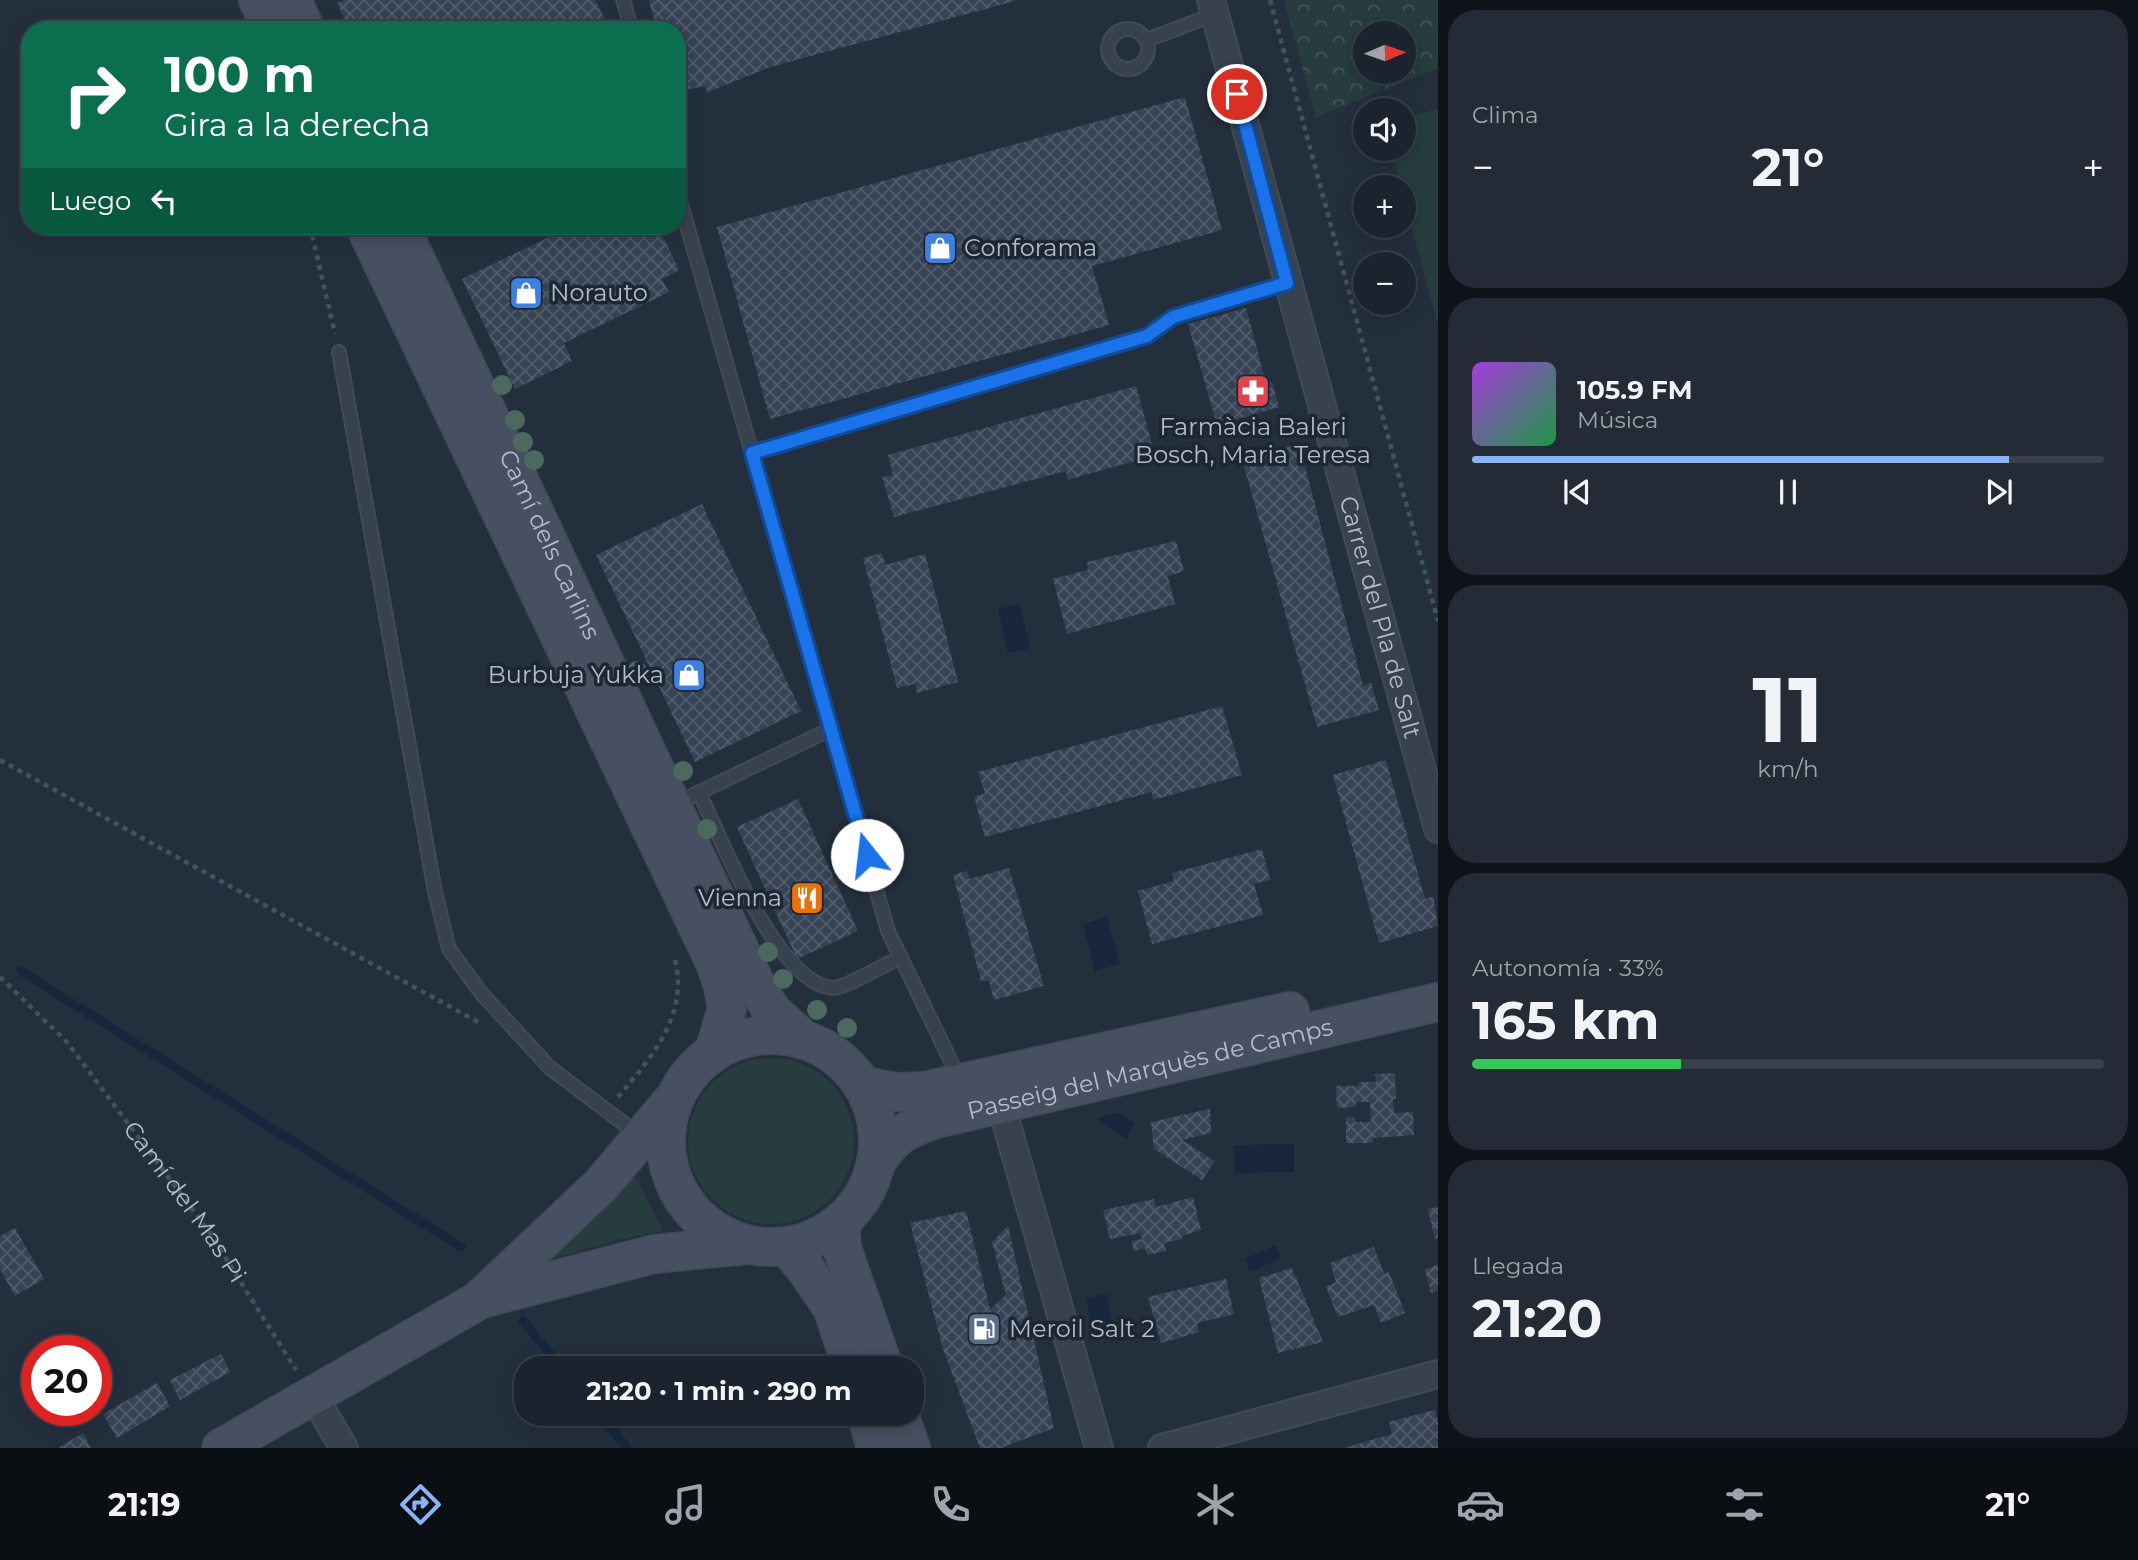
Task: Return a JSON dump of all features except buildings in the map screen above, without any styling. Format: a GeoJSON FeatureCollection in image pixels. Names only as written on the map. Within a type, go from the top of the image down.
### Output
{"type":"FeatureCollection","features":[{"type":"Feature","properties":{"kind":"main road"},"geometry":{"type":"LineString","coordinates":[[258,0],[268,21]]}},
{"type":"Feature","properties":{"kind":"main road"},"geometry":{"type":"LineString","coordinates":[[292,0],[302,21]]}},
{"type":"Feature","properties":{"kind":"main road","name":"Camí dels Carlins"},"geometry":{"type":"LineString","coordinates":[[369,235],[715,963],[727,1008],[714,1052]]}},
{"type":"Feature","properties":{"kind":"main road","name":"Camí dels Carlins"},"geometry":{"type":"LineString","coordinates":[[404,235],[686,799],[757,987],[772,1011],[804,1040]]}},
{"type":"Feature","properties":{"kind":"main road","name":"Passeig del Marquès de Camps"},"geometry":{"type":"LineString","coordinates":[[863,1086],[896,1092],[924,1091],[1438,978]]}},
{"type":"Feature","properties":{"kind":"main road","name":"Passeig del Marquès de Camps"},"geometry":{"type":"LineString","coordinates":[[877,1161],[892,1139],[915,1126],[936,1119],[1438,1002]]}},
{"type":"Feature","properties":{"kind":"main road"},"geometry":{"type":"LineString","coordinates":[[220,1448],[478,1301],[601,1185],[677,1095],[692,1071],[714,1052],[730,1043],[767,1035],[804,1040],[838,1058],[863,1086],[877,1122],[877,1161],[862,1198],[840,1223],[812,1240],[787,1247],[748,1245],[654,1254],[478,1301]]}},
{"type":"Feature","properties":{"kind":"main road"},"geometry":{"type":"LineString","coordinates":[[677,1095],[670,1112],[667,1150],[677,1186],[686,1203],[713,1230],[748,1245]]}},
{"type":"Feature","properties":{"kind":"main road"},"geometry":{"type":"LineString","coordinates":[[840,1223],[842,1248],[880,1356]]}},
{"type":"Feature","properties":{"kind":"main road"},"geometry":{"type":"LineString","coordinates":[[787,1247],[832,1307],[848,1356]]}},
{"type":"Feature","properties":{"kind":"main road"},"geometry":{"type":"LineString","coordinates":[[870,1426],[876,1448]]}},
{"type":"Feature","properties":{"kind":"main road"},"geometry":{"type":"LineString","coordinates":[[904,1426],[911,1448]]}},
{"type":"Feature","properties":{"kind":"street","name":"Carrer del Pla de Salt"},"geometry":{"type":"LineString","coordinates":[[1213,7],[1438,829]]}},
{"type":"Feature","properties":{"kind":"street"},"geometry":{"type":"LineString","coordinates":[[1001,1104],[1099,1448]]}},
{"type":"Feature","properties":{"kind":"street"},"geometry":{"type":"LineString","coordinates":[[1162,1448],[1438,1374]]}},
{"type":"Feature","properties":{"kind":"street"},"geometry":{"type":"LineString","coordinates":[[312,1394],[344,1448]]}},
{"type":"Feature","properties":{"kind":"lane"},"geometry":{"type":"LineString","coordinates":[[623,0],[629,21]]}},
{"type":"Feature","properties":{"kind":"lane"},"geometry":{"type":"LineString","coordinates":[[1147,40],[1213,7]]}},
{"type":"Feature","properties":{"kind":"lane"},"geometry":{"type":"LineString","coordinates":[[686,222],[888,931],[961,1083]]}},
{"type":"Feature","properties":{"kind":"lane"},"geometry":{"type":"LineString","coordinates":[[752,453],[1147,336],[1173,317],[1287,283]]}},
{"type":"Feature","properties":{"kind":"lane"},"geometry":{"type":"LineString","coordinates":[[339,352],[435,892],[449,948],[482,994],[550,1068],[642,1137]]}},
{"type":"Feature","properties":{"kind":"lane"},"geometry":{"type":"LineString","coordinates":[[831,729],[686,799],[765,930],[803,975],[817,985],[835,989],[901,957]]}},
{"type":"Feature","properties":{"kind":"path"},"geometry":{"type":"LineString","coordinates":[[1270,0],[1438,621]]}},
{"type":"Feature","properties":{"kind":"path"},"geometry":{"type":"LineString","coordinates":[[312,235],[339,352]]}},
{"type":"Feature","properties":{"kind":"path"},"geometry":{"type":"LineString","coordinates":[[0,760],[479,1022]]}},
{"type":"Feature","properties":{"kind":"path"},"geometry":{"type":"LineString","coordinates":[[606,1110],[642,1068],[671,1023],[677,1003],[679,981],[673,955]]}},
{"type":"Feature","properties":{"kind":"path","name":"Camí del Mas Pi"},"geometry":{"type":"LineString","coordinates":[[0,977],[67,1042],[202,1223],[312,1394]]}},
{"type":"Feature","properties":{"kind":"green space"},"geometry":{"type":"Polygon","coordinates":[[[1284,0],[1438,0],[1438,68],[1416,77],[1416,21],[1353,21],[1353,84],[1398,84],[1363,98],[1353,98],[1353,102],[1316,117],[1284,0]]]}},
{"type":"Feature","properties":{"kind":"green space"},"geometry":{"type":"Polygon","coordinates":[[[1438,109],[1438,326],[1415,238],[1416,175],[1398,175],[1393,161],[1416,161],[1416,115],[1438,109]]]}},
{"type":"Feature","properties":{"kind":"green space"},"geometry":{"type":"Polygon","coordinates":[[[771,1058],[803,1064],[830,1082],[848,1109],[854,1141],[848,1173],[830,1200],[803,1218],[771,1224],[739,1218],[712,1200],[694,1173],[688,1141],[694,1109],[712,1082],[739,1064],[771,1058]]]}},
{"type":"Feature","properties":{"kind":"green space"},"geometry":{"type":"Polygon","coordinates":[[[636,1178],[663,1231],[621,1239],[548,1260],[599,1215],[631,1179],[636,1178]]]}},
{"type":"Feature","properties":{"kind":"water"},"geometry":{"type":"Polygon","coordinates":[[[1020,604],[1030,648],[1008,653],[998,609],[1020,604]]]}},
{"type":"Feature","properties":{"kind":"water"},"geometry":{"type":"Polygon","coordinates":[[[1107,917],[1120,964],[1095,971],[1083,924],[1107,917]]]}},
{"type":"Feature","properties":{"kind":"water"},"geometry":{"type":"Polygon","coordinates":[[[1119,1113],[1135,1123],[1126,1139],[1097,1120],[1119,1113]]]}},
{"type":"Feature","properties":{"kind":"water"},"geometry":{"type":"Polygon","coordinates":[[[1294,1144],[1294,1172],[1235,1173],[1234,1145],[1294,1144]]]}},
{"type":"Feature","properties":{"kind":"water"},"geometry":{"type":"Polygon","coordinates":[[[1276,1245],[1281,1258],[1250,1272],[1245,1259],[1276,1245]]]}},
{"type":"Feature","properties":{"kind":"water"},"geometry":{"type":"Polygon","coordinates":[[[1106,1294],[1113,1325],[1119,1324],[1121,1332],[1095,1337],[1086,1298],[1106,1294]]]}},
{"type":"Feature","properties":{"kind":"waterway"},"geometry":{"type":"LineString","coordinates":[[21,971],[461,1247]]}},
{"type":"Feature","properties":{"kind":"waterway"},"geometry":{"type":"LineString","coordinates":[[523,1321],[552,1356]]}},
{"type":"Feature","properties":{"kind":"waterway"},"geometry":{"type":"LineString","coordinates":[[609,1426],[627,1448]]}},
{"type":"Feature","properties":{"kind":"place","name":"Conforama"},"geometry":{"type":"Point","coordinates":[940,248]}},
{"type":"Feature","properties":{"kind":"place","name":"Norauto"},"geometry":{"type":"Point","coordinates":[526,293]}},
{"type":"Feature","properties":{"kind":"place","name":"Farmàcia Baleri Bosch, Maria Teresa"},"geometry":{"type":"Point","coordinates":[1253,391]}},
{"type":"Feature","properties":{"kind":"place","name":"Burbuja Yukka"},"geometry":{"type":"Point","coordinates":[689,675]}},
{"type":"Feature","properties":{"kind":"place","name":"Vienna"},"geometry":{"type":"Point","coordinates":[807,898]}},
{"type":"Feature","properties":{"kind":"place","name":"Meroil Salt 2"},"geometry":{"type":"Point","coordinates":[984,1329]}},
{"type":"Feature","properties":{"kind":"route"},"geometry":{"type":"LineString","coordinates":[[867,855],[752,453],[1147,336],[1173,317],[1287,283],[1237,94]]}}]}
